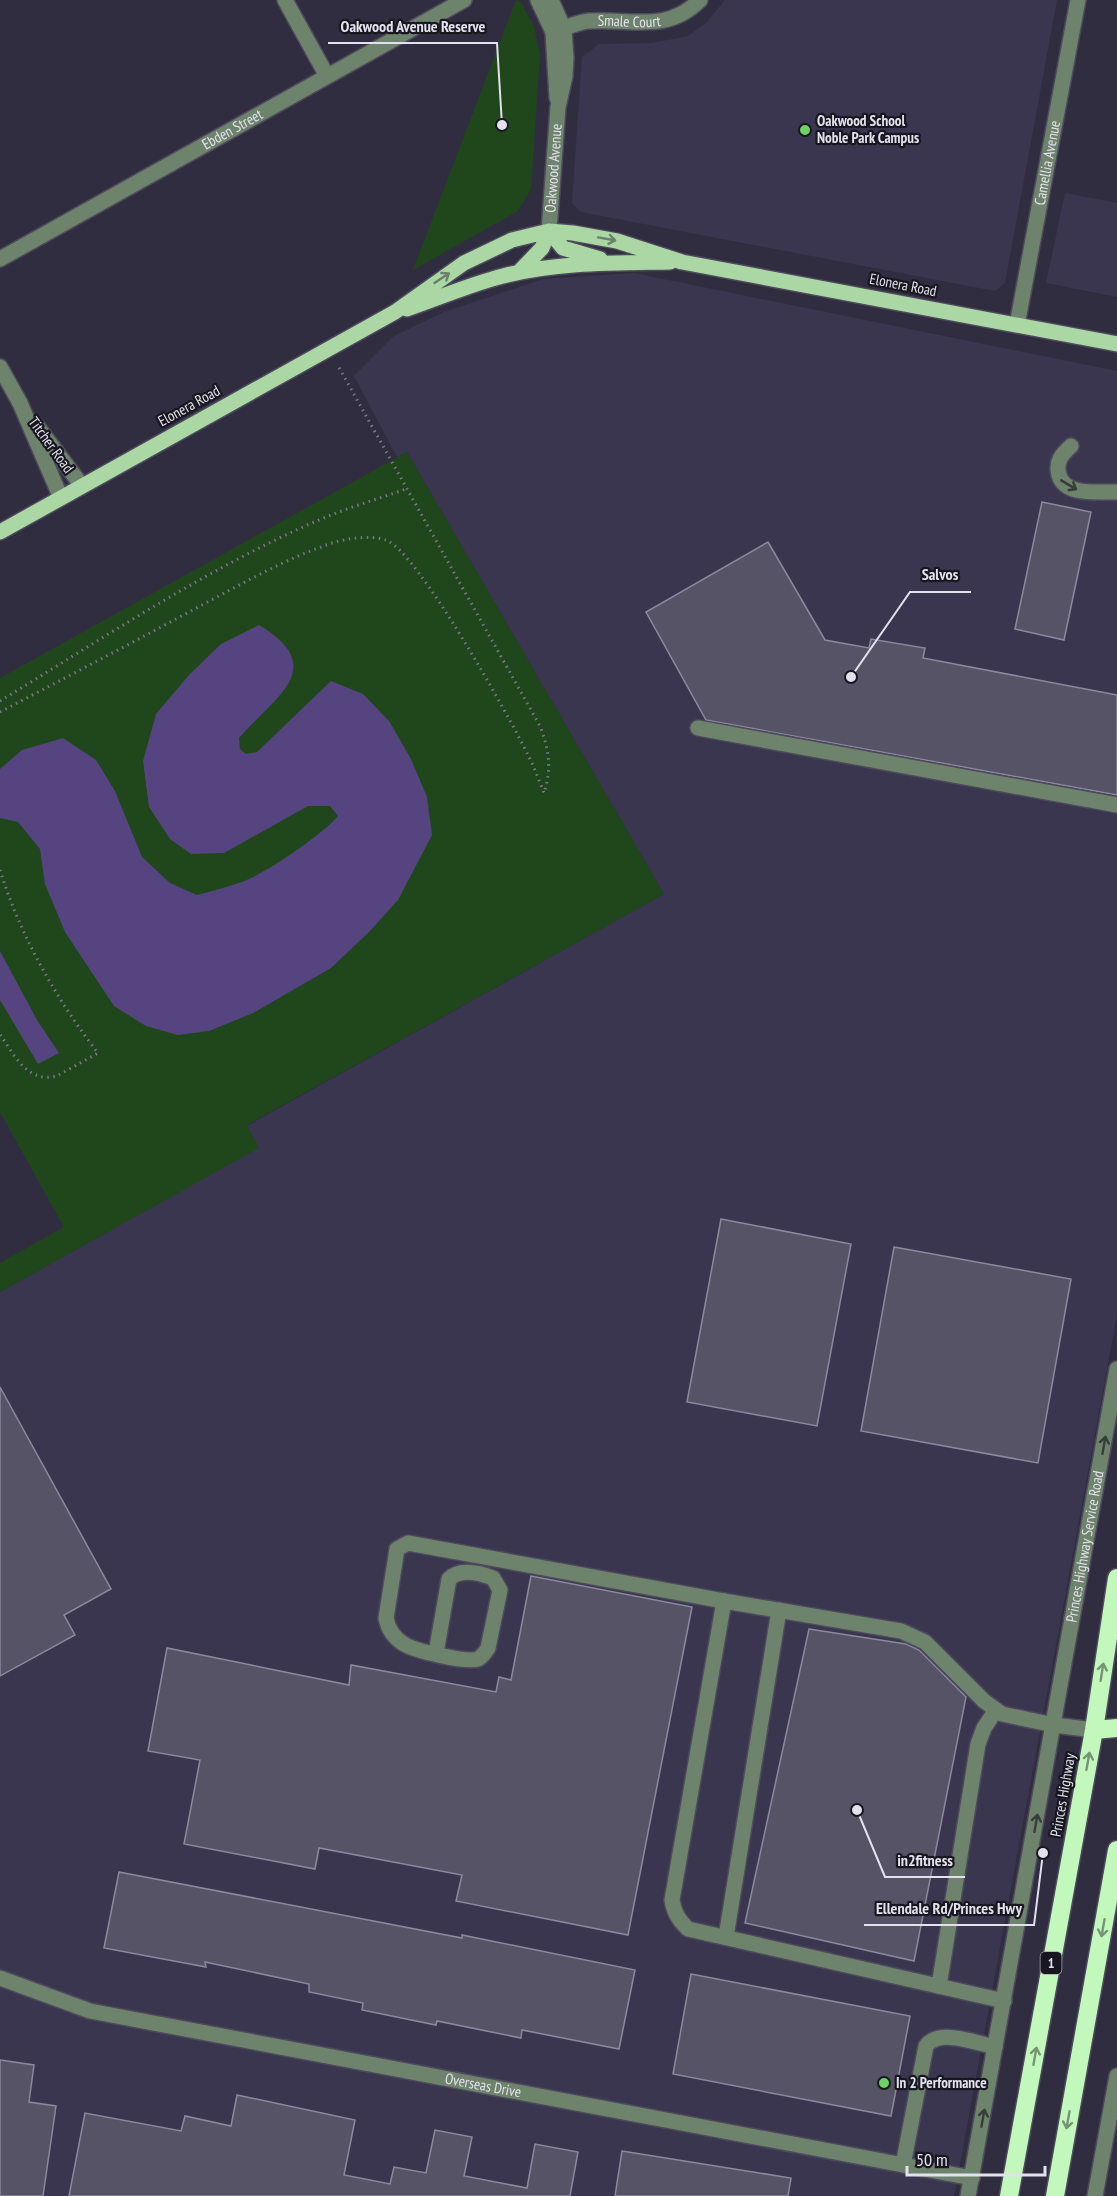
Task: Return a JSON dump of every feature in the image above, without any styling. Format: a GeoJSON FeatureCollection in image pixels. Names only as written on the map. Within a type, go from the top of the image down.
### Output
{"type":"FeatureCollection","features":[{"type":"Feature","properties":{"kind":"highway","name":"Princes Highway"},"geometry":{"type":"LineString","coordinates":[[1009,2196],[1094,1730],[1117,1578]]}},
{"type":"Feature","properties":{"kind":"highway"},"geometry":{"type":"LineString","coordinates":[[1094,1730],[1117,1728]]}},
{"type":"Feature","properties":{"kind":"highway"},"geometry":{"type":"LineString","coordinates":[[1055,2196],[1117,1850]]}},
{"type":"Feature","properties":{"kind":"main road","name":"Elonera Road"},"geometry":{"type":"LineString","coordinates":[[0,532],[395,312],[440,279],[493,248],[529,234],[549,231],[617,241],[682,262],[1117,344]]}},
{"type":"Feature","properties":{"kind":"main road"},"geometry":{"type":"LineString","coordinates":[[519,272],[542,248],[549,231],[564,248],[618,263]]}},
{"type":"Feature","properties":{"kind":"main road","name":"Elonera Road"},"geometry":{"type":"LineString","coordinates":[[395,312],[503,276],[545,267],[682,262]]}},
{"type":"Feature","properties":{"kind":"street"},"geometry":{"type":"LineString","coordinates":[[285,0],[327,76]]}},
{"type":"Feature","properties":{"kind":"street","name":"Ebden Street"},"geometry":{"type":"LineString","coordinates":[[0,259],[464,0]]}},
{"type":"Feature","properties":{"kind":"street","name":"Oakwood Avenue"},"geometry":{"type":"LineString","coordinates":[[538,0],[558,31]]}},
{"type":"Feature","properties":{"kind":"street","name":"Oakwood Avenue"},"geometry":{"type":"LineString","coordinates":[[549,231],[558,107],[565,76],[566,58],[551,0]]}},
{"type":"Feature","properties":{"kind":"street","name":"Smale Court"},"geometry":{"type":"LineString","coordinates":[[558,31],[574,24],[591,21],[657,23],[686,12],[700,0]]}},
{"type":"Feature","properties":{"kind":"street","name":"Camellia Avenue"},"geometry":{"type":"LineString","coordinates":[[1017,325],[1078,0]]}},
{"type":"Feature","properties":{"kind":"street","name":"Titcher Road"},"geometry":{"type":"LineString","coordinates":[[0,367],[20,403],[61,498]]}},
{"type":"Feature","properties":{"kind":"street","name":"Titcher Road"},"geometry":{"type":"LineString","coordinates":[[20,403],[82,486]]}},
{"type":"Feature","properties":{"kind":"street"},"geometry":{"type":"LineString","coordinates":[[1071,446],[1059,461],[1057,470],[1060,479],[1067,487],[1078,491],[1117,492]]}},
{"type":"Feature","properties":{"kind":"street"},"geometry":{"type":"LineString","coordinates":[[698,728],[1117,805]]}},
{"type":"Feature","properties":{"kind":"street","name":"Princes Highway Service Road"},"geometry":{"type":"LineString","coordinates":[[969,2196],[1117,1369]]}},
{"type":"Feature","properties":{"kind":"street"},"geometry":{"type":"LineString","coordinates":[[436,1653],[449,1579],[459,1573],[493,1578],[500,1590],[488,1648],[484,1655],[471,1660],[436,1653],[412,1648],[402,1643],[387,1627],[386,1618],[395,1555],[401,1545],[408,1543],[723,1601],[901,1630],[925,1642],[984,1701],[1002,1714],[1054,1725],[1094,1730]]}},
{"type":"Feature","properties":{"kind":"street"},"geometry":{"type":"LineString","coordinates":[[723,1601],[672,1900],[674,1912],[681,1922],[688,1929],[1004,2001]]}},
{"type":"Feature","properties":{"kind":"street"},"geometry":{"type":"LineString","coordinates":[[726,1937],[779,1610]]}},
{"type":"Feature","properties":{"kind":"street"},"geometry":{"type":"LineString","coordinates":[[939,1986],[978,1744],[984,1728],[996,1710]]}},
{"type":"Feature","properties":{"kind":"street","name":"Overseas Drive"},"geometry":{"type":"LineString","coordinates":[[0,1978],[90,2011],[972,2178]]}},
{"type":"Feature","properties":{"kind":"street"},"geometry":{"type":"LineString","coordinates":[[903,2165],[926,2046],[936,2037],[945,2037],[996,2047]]}},
{"type":"Feature","properties":{"kind":"street"},"geometry":{"type":"LineString","coordinates":[[1095,2196],[1117,2076]]}},
{"type":"Feature","properties":{"kind":"path"},"geometry":{"type":"LineString","coordinates":[[0,712],[301,555],[335,542],[357,538],[378,538],[389,541],[411,562],[451,621],[514,728],[544,793],[549,777],[550,762],[547,744],[540,726],[329,349]]}},
{"type":"Feature","properties":{"kind":"path"},"geometry":{"type":"LineString","coordinates":[[0,701],[205,577],[278,538],[314,522],[406,489]]}},
{"type":"Feature","properties":{"kind":"path"},"geometry":{"type":"LineString","coordinates":[[0,870],[9,900],[27,938],[80,1030],[98,1053],[57,1076],[40,1077],[21,1065],[0,1034]]}},
{"type":"Feature","properties":{"kind":"shaded area","name":"Oakwood School Noble Park Campus"},"geometry":{"type":"Polygon","coordinates":[[[725,0],[1057,0],[1005,283],[995,291],[581,212],[572,203],[582,57],[599,44],[652,43],[688,36],[706,23],[725,0]]]}},
{"type":"Feature","properties":{"kind":"shaded area"},"geometry":{"type":"Polygon","coordinates":[[[1065,193],[1117,203],[1117,297],[1046,283],[1065,193]]]}},
{"type":"Feature","properties":{"kind":"shaded area"},"geometry":{"type":"Polygon","coordinates":[[[634,273],[1117,371],[1117,1315],[954,2196],[0,2196],[0,1292],[258,1148],[247,1126],[664,894],[407,452],[397,457],[354,376],[394,336],[444,312],[543,279],[634,273]]]}},
{"type":"Feature","properties":{"kind":"shaded area"},"geometry":{"type":"Polygon","coordinates":[[[259,625],[280,641],[291,655],[293,669],[289,683],[279,696],[239,738],[240,749],[246,754],[257,752],[331,681],[363,694],[389,721],[411,759],[427,797],[432,835],[398,900],[370,931],[331,968],[253,1013],[209,1031],[178,1035],[146,1026],[114,1006],[65,932],[45,884],[40,849],[18,822],[0,818],[0,769],[22,750],[63,738],[96,760],[115,791],[142,857],[170,883],[197,895],[242,882],[265,871],[307,843],[338,816],[330,806],[308,806],[224,853],[191,854],[170,839],[149,807],[143,761],[156,714],[189,675],[221,644],[259,625]]]}},
{"type":"Feature","properties":{"kind":"shaded area"},"geometry":{"type":"Polygon","coordinates":[[[0,951],[37,1020],[59,1053],[38,1064],[0,1000],[0,951]]]}},
{"type":"Feature","properties":{"kind":"green space"},"geometry":{"type":"Polygon","coordinates":[[[516,0],[521,2],[534,27],[540,55],[531,189],[518,211],[413,270],[516,0]]]}},
{"type":"Feature","properties":{"kind":"green space"},"geometry":{"type":"Polygon","coordinates":[[[407,452],[664,894],[247,1125],[259,1148],[0,1292],[0,1263],[64,1227],[0,1112],[0,678],[407,452]]]}},
{"type":"Feature","properties":{"kind":"building"},"geometry":{"type":"Polygon","coordinates":[[[1042,502],[1091,512],[1064,640],[1015,629],[1042,502]]]}},
{"type":"Feature","properties":{"kind":"building"},"geometry":{"type":"Polygon","coordinates":[[[768,542],[825,640],[869,648],[871,639],[925,648],[923,658],[1117,695],[1117,795],[706,720],[646,612],[768,542]]]}},
{"type":"Feature","properties":{"kind":"building"},"geometry":{"type":"Polygon","coordinates":[[[721,1219],[851,1244],[817,1426],[687,1402],[721,1219]]]}},
{"type":"Feature","properties":{"kind":"building"},"geometry":{"type":"Polygon","coordinates":[[[894,1247],[1071,1279],[1038,1463],[861,1431],[894,1247]]]}},
{"type":"Feature","properties":{"kind":"building"},"geometry":{"type":"Polygon","coordinates":[[[0,1387],[111,1589],[64,1615],[75,1635],[0,1676],[0,1387]]]}},
{"type":"Feature","properties":{"kind":"building"},"geometry":{"type":"Polygon","coordinates":[[[531,1576],[692,1607],[628,1935],[456,1901],[462,1875],[319,1848],[315,1869],[184,1844],[200,1760],[148,1751],[167,1648],[349,1685],[351,1665],[496,1692],[499,1677],[511,1680],[531,1576]]]}},
{"type":"Feature","properties":{"kind":"building"},"geometry":{"type":"Polygon","coordinates":[[[809,1629],[906,1644],[919,1650],[966,1697],[914,1961],[745,1923],[809,1629]]]}},
{"type":"Feature","properties":{"kind":"building"},"geometry":{"type":"Polygon","coordinates":[[[119,1872],[462,1938],[462,1935],[635,1970],[619,2049],[522,2030],[521,2038],[437,2021],[436,2025],[362,2010],[363,2003],[309,1992],[309,1984],[205,1962],[206,1967],[104,1948],[119,1872]]]}},
{"type":"Feature","properties":{"kind":"building"},"geometry":{"type":"Polygon","coordinates":[[[691,1974],[910,2016],[891,2116],[673,2074],[691,1974]]]}},
{"type":"Feature","properties":{"kind":"building"},"geometry":{"type":"Polygon","coordinates":[[[0,2060],[34,2065],[29,2102],[56,2106],[43,2196],[0,2196],[0,2060]]]}},
{"type":"Feature","properties":{"kind":"building"},"geometry":{"type":"Polygon","coordinates":[[[237,2095],[355,2120],[344,2175],[390,2184],[394,2167],[426,2173],[435,2130],[472,2137],[464,2176],[527,2188],[535,2144],[578,2152],[570,2196],[69,2196],[85,2113],[181,2131],[185,2116],[231,2126],[237,2095]]]}},
{"type":"Feature","properties":{"kind":"building"},"geometry":{"type":"Polygon","coordinates":[[[622,2151],[791,2178],[788,2196],[615,2196],[622,2151]]]}},
{"type":"Feature","properties":{"kind":"place","name":"Oakwood Avenue Reserve"},"geometry":{"type":"Point","coordinates":[502,125]}},
{"type":"Feature","properties":{"kind":"place","name":"Oakwood School Noble Park Campus"},"geometry":{"type":"Point","coordinates":[805,130]}},
{"type":"Feature","properties":{"kind":"place","name":"Salvos"},"geometry":{"type":"Point","coordinates":[851,677]}},
{"type":"Feature","properties":{"kind":"place","name":"in2fitness"},"geometry":{"type":"Point","coordinates":[857,1810]}},
{"type":"Feature","properties":{"kind":"place","name":"Ellendale Rd/Princes Hwy"},"geometry":{"type":"Point","coordinates":[1043,1853]}},
{"type":"Feature","properties":{"kind":"place","name":"In 2 Performance"},"geometry":{"type":"Point","coordinates":[884,2083]}}]}
